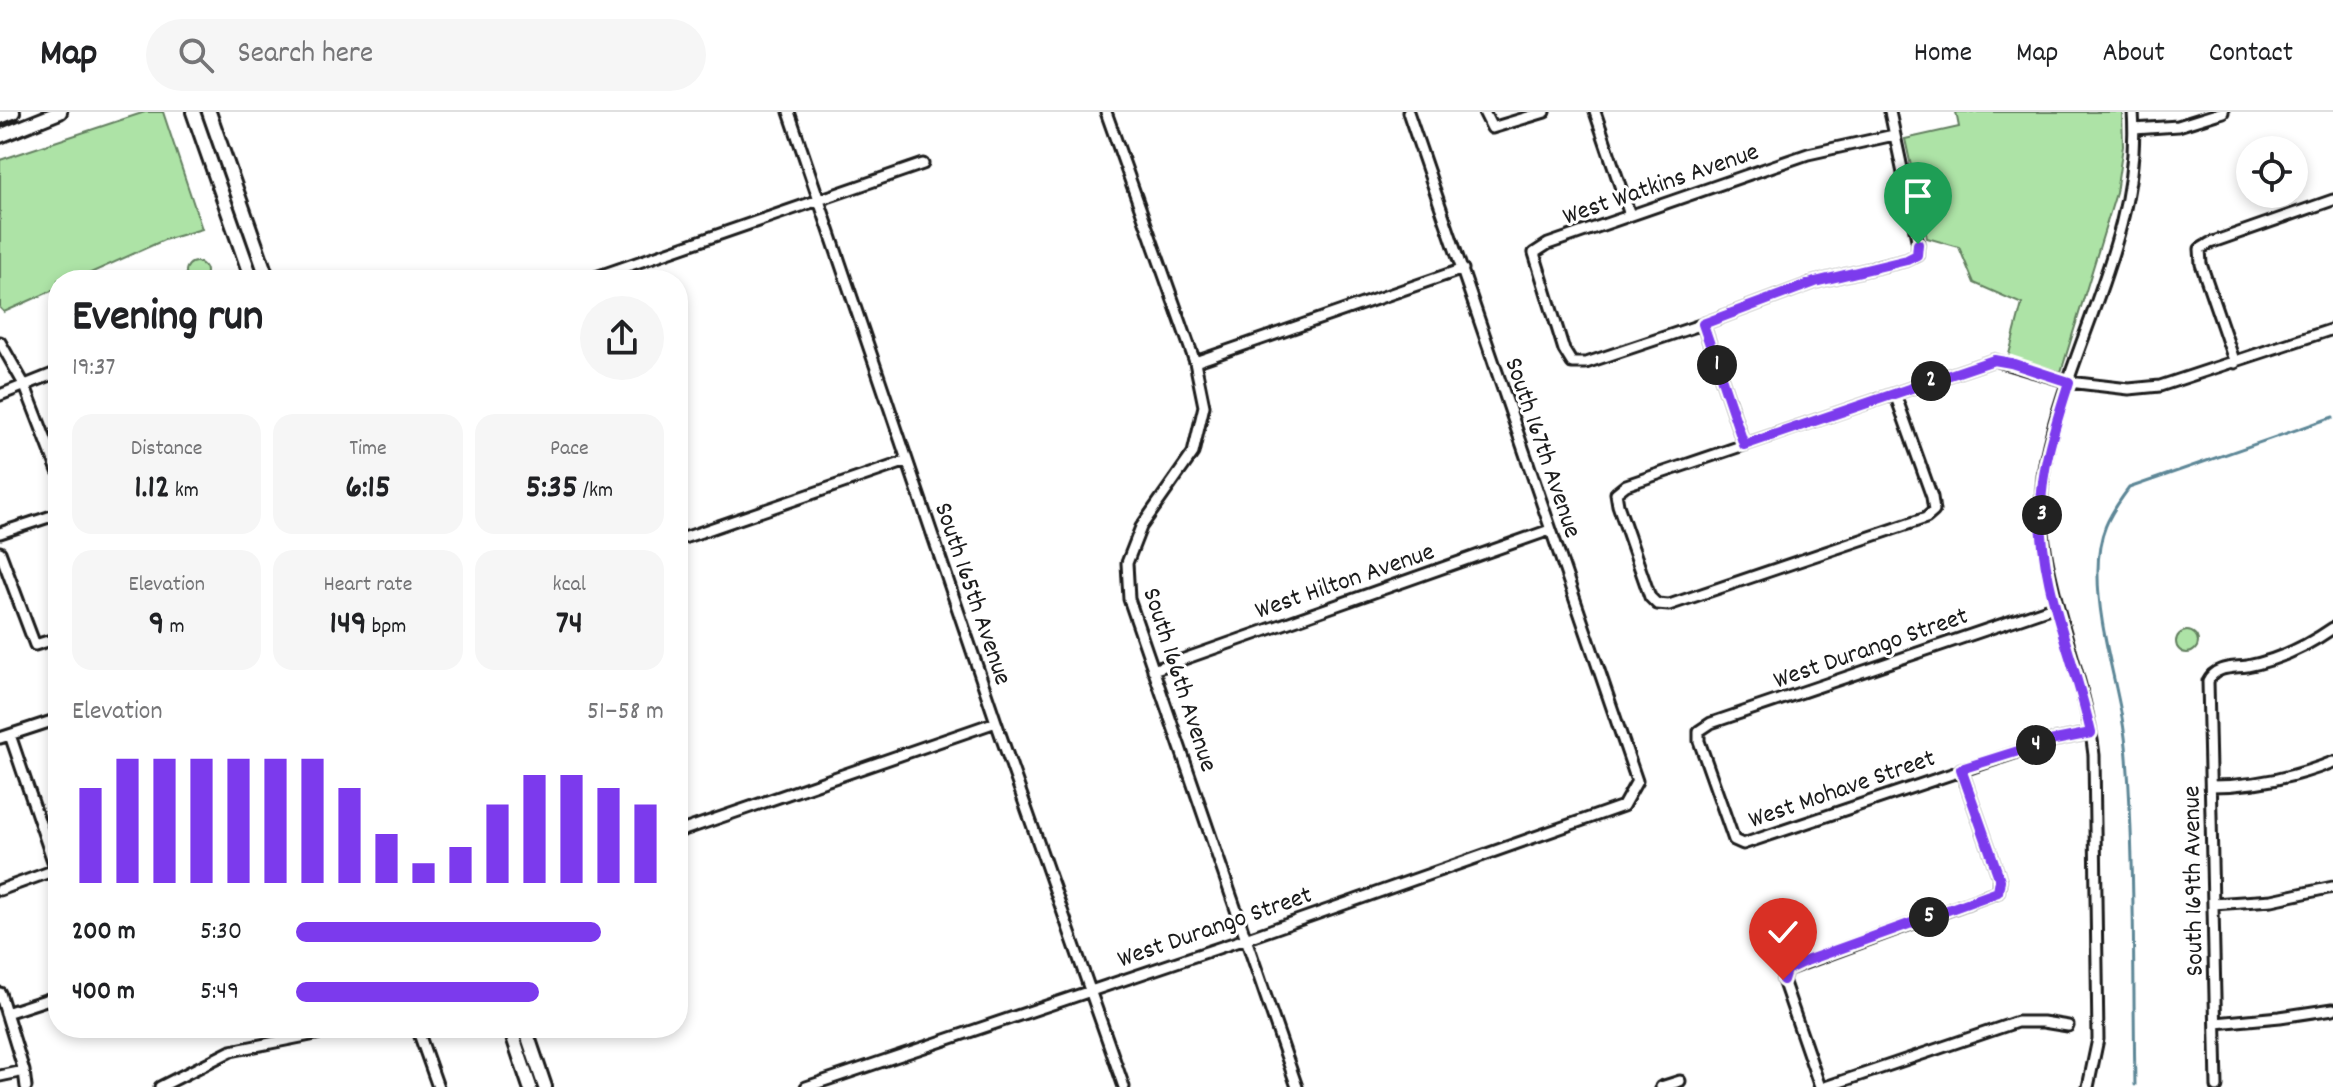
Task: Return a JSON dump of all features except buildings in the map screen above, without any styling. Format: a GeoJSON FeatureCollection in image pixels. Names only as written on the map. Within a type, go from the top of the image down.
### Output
{"type":"FeatureCollection","features":[{"type":"Feature","properties":{"kind":"main road"},"geometry":{"type":"LineString","coordinates":[[0,117],[13,112]]}},
{"type":"Feature","properties":{"kind":"main road"},"geometry":{"type":"LineString","coordinates":[[0,136],[60,112]]}},
{"type":"Feature","properties":{"kind":"main road"},"geometry":{"type":"LineString","coordinates":[[193,112],[248,270]]}},
{"type":"Feature","properties":{"kind":"main road"},"geometry":{"type":"LineString","coordinates":[[209,112],[264,270]]}},
{"type":"Feature","properties":{"kind":"main road"},"geometry":{"type":"LineString","coordinates":[[513,1038],[530,1087]]}},
{"type":"Feature","properties":{"kind":"main road"},"geometry":{"type":"LineString","coordinates":[[528,1038],[545,1087]]}},
{"type":"Feature","properties":{"kind":"street","name":"South 165th Avenue"},"geometry":{"type":"LineString","coordinates":[[789,112],[996,722],[1124,1087]]}},
{"type":"Feature","properties":{"kind":"street","name":"South 166th Avenue"},"geometry":{"type":"LineString","coordinates":[[1106,112],[1195,362],[1204,406],[1193,453],[1141,527],[1127,563],[1129,599],[1297,1087]]}},
{"type":"Feature","properties":{"kind":"street","name":"South 167th Avenue"},"geometry":{"type":"LineString","coordinates":[[1408,112],[1637,781],[1631,795]]}},
{"type":"Feature","properties":{"kind":"street"},"geometry":{"type":"LineString","coordinates":[[1484,112],[1492,128],[1545,112]]}},
{"type":"Feature","properties":{"kind":"street"},"geometry":{"type":"LineString","coordinates":[[1595,112],[1630,215]]}},
{"type":"Feature","properties":{"kind":"street"},"geometry":{"type":"LineString","coordinates":[[1744,445],[1703,324],[1815,282],[1917,255],[1918,244],[1890,112]]}},
{"type":"Feature","properties":{"kind":"street"},"geometry":{"type":"LineString","coordinates":[[2088,1087],[2098,1039],[2099,995],[2091,733],[2045,558],[2041,507],[2046,459],[2124,216],[2134,129],[2133,112]]}},
{"type":"Feature","properties":{"kind":"street"},"geometry":{"type":"LineString","coordinates":[[2134,129],[2178,126],[2223,112]]}},
{"type":"Feature","properties":{"kind":"street","name":"West Watkins Avenue"},"geometry":{"type":"LineString","coordinates":[[1703,324],[1586,363],[1572,363],[1564,350],[1534,253],[1548,244],[1808,154],[1894,135]]}},
{"type":"Feature","properties":{"kind":"street"},"geometry":{"type":"LineString","coordinates":[[616,270],[923,164]]}},
{"type":"Feature","properties":{"kind":"street"},"geometry":{"type":"LineString","coordinates":[[2235,363],[2201,264],[2200,249],[2333,200]]}},
{"type":"Feature","properties":{"kind":"street"},"geometry":{"type":"LineString","coordinates":[[1195,362],[1463,269]]}},
{"type":"Feature","properties":{"kind":"street"},"geometry":{"type":"LineString","coordinates":[[1895,394],[1934,511],[1926,518],[1669,605],[1657,604],[1650,597],[1616,493],[1626,485],[1994,360],[2069,382],[2129,389],[2160,386],[2333,329]]}},
{"type":"Feature","properties":{"kind":"street"},"geometry":{"type":"LineString","coordinates":[[0,342],[25,386],[48,445]]}},
{"type":"Feature","properties":{"kind":"street"},"geometry":{"type":"LineString","coordinates":[[0,395],[48,376]]}},
{"type":"Feature","properties":{"kind":"street"},"geometry":{"type":"LineString","coordinates":[[688,537],[907,461]]}},
{"type":"Feature","properties":{"kind":"street"},"geometry":{"type":"LineString","coordinates":[[0,533],[48,517]]}},
{"type":"Feature","properties":{"kind":"street","name":"West Hilton Avenue"},"geometry":{"type":"LineString","coordinates":[[1153,670],[1550,530]]}},
{"type":"Feature","properties":{"kind":"street"},"geometry":{"type":"LineString","coordinates":[[0,552],[35,645],[48,641]]}},
{"type":"Feature","properties":{"kind":"street","name":"West Durango Street"},"geometry":{"type":"LineString","coordinates":[[1743,844],[1734,840],[1699,741],[1699,731],[1711,723],[2056,606]]}},
{"type":"Feature","properties":{"kind":"street","name":"South 169th Avenue"},"geometry":{"type":"LineString","coordinates":[[2217,1087],[2207,685],[2210,675],[2220,669],[2266,662],[2286,655],[2333,628]]}},
{"type":"Feature","properties":{"kind":"street"},"geometry":{"type":"LineString","coordinates":[[48,722],[5,737],[48,846]]}},
{"type":"Feature","properties":{"kind":"street"},"geometry":{"type":"LineString","coordinates":[[688,829],[996,722]]}},
{"type":"Feature","properties":{"kind":"street","name":"West Mohave Street"},"geometry":{"type":"LineString","coordinates":[[1743,844],[1961,769],[2050,741],[2091,733]]}},
{"type":"Feature","properties":{"kind":"street"},"geometry":{"type":"LineString","coordinates":[[2211,786],[2257,784],[2295,776],[2333,762]]}},
{"type":"Feature","properties":{"kind":"street"},"geometry":{"type":"LineString","coordinates":[[1961,769],[2000,880],[1998,892],[1786,970],[1783,980],[1822,1087],[2017,1022],[2068,1026]]}},
{"type":"Feature","properties":{"kind":"street","name":"West Durango Street"},"geometry":{"type":"LineString","coordinates":[[806,1087],[1245,939],[1623,806],[1631,795]]}},
{"type":"Feature","properties":{"kind":"street"},"geometry":{"type":"LineString","coordinates":[[0,890],[48,872]]}},
{"type":"Feature","properties":{"kind":"street"},"geometry":{"type":"LineString","coordinates":[[2213,904],[2272,900],[2333,887]]}},
{"type":"Feature","properties":{"kind":"street"},"geometry":{"type":"LineString","coordinates":[[0,993],[26,1087]]}},
{"type":"Feature","properties":{"kind":"street"},"geometry":{"type":"LineString","coordinates":[[6,1013],[48,999]]}},
{"type":"Feature","properties":{"kind":"street"},"geometry":{"type":"LineString","coordinates":[[2216,1023],[2333,1009]]}},
{"type":"Feature","properties":{"kind":"street"},"geometry":{"type":"LineString","coordinates":[[160,1087],[231,1051],[290,1038]]}},
{"type":"Feature","properties":{"kind":"street"},"geometry":{"type":"LineString","coordinates":[[421,1038],[438,1087]]}},
{"type":"Feature","properties":{"kind":"street"},"geometry":{"type":"LineString","coordinates":[[0,1076],[24,1071]]}},
{"type":"Feature","properties":{"kind":"street"},"geometry":{"type":"LineString","coordinates":[[1661,1087],[1680,1081]]}},
{"type":"Feature","properties":{"kind":"green space"},"geometry":{"type":"Polygon","coordinates":[[[145,112],[163,112],[202,229],[164,240],[97,270],[48,270],[48,292],[4,312],[0,308],[0,160],[145,112]]]}},
{"type":"Feature","properties":{"kind":"green space"},"geometry":{"type":"Polygon","coordinates":[[[1956,112],[2122,112],[2123,146],[2116,193],[2061,372],[2008,358],[2022,304],[1974,283],[1959,247],[1927,238],[1905,139],[1959,127],[1956,112]]]}},
{"type":"Feature","properties":{"kind":"green space"},"geometry":{"type":"Polygon","coordinates":[[[192,262],[200,262],[206,268],[186,270],[192,262]]]}},
{"type":"Feature","properties":{"kind":"green space"},"geometry":{"type":"Polygon","coordinates":[[[2187,631],[2198,642],[2187,653],[2176,642],[2187,631]]]}},
{"type":"Feature","properties":{"kind":"waterway"},"geometry":{"type":"LineString","coordinates":[[2135,1085],[2130,798],[2125,734],[2099,594],[2098,558],[2102,536],[2129,488],[2333,417]]}},
{"type":"Feature","properties":{"kind":"route"},"geometry":{"type":"LineString","coordinates":[[1783,980],[1786,970],[1803,962],[1998,892],[2000,880],[1961,769],[2050,741],[2091,733],[2056,606],[2042,532],[2046,459],[2069,382],[1994,360],[1744,445],[1703,324],[1815,282],[1907,260],[1917,255],[1918,244]]}}]}
